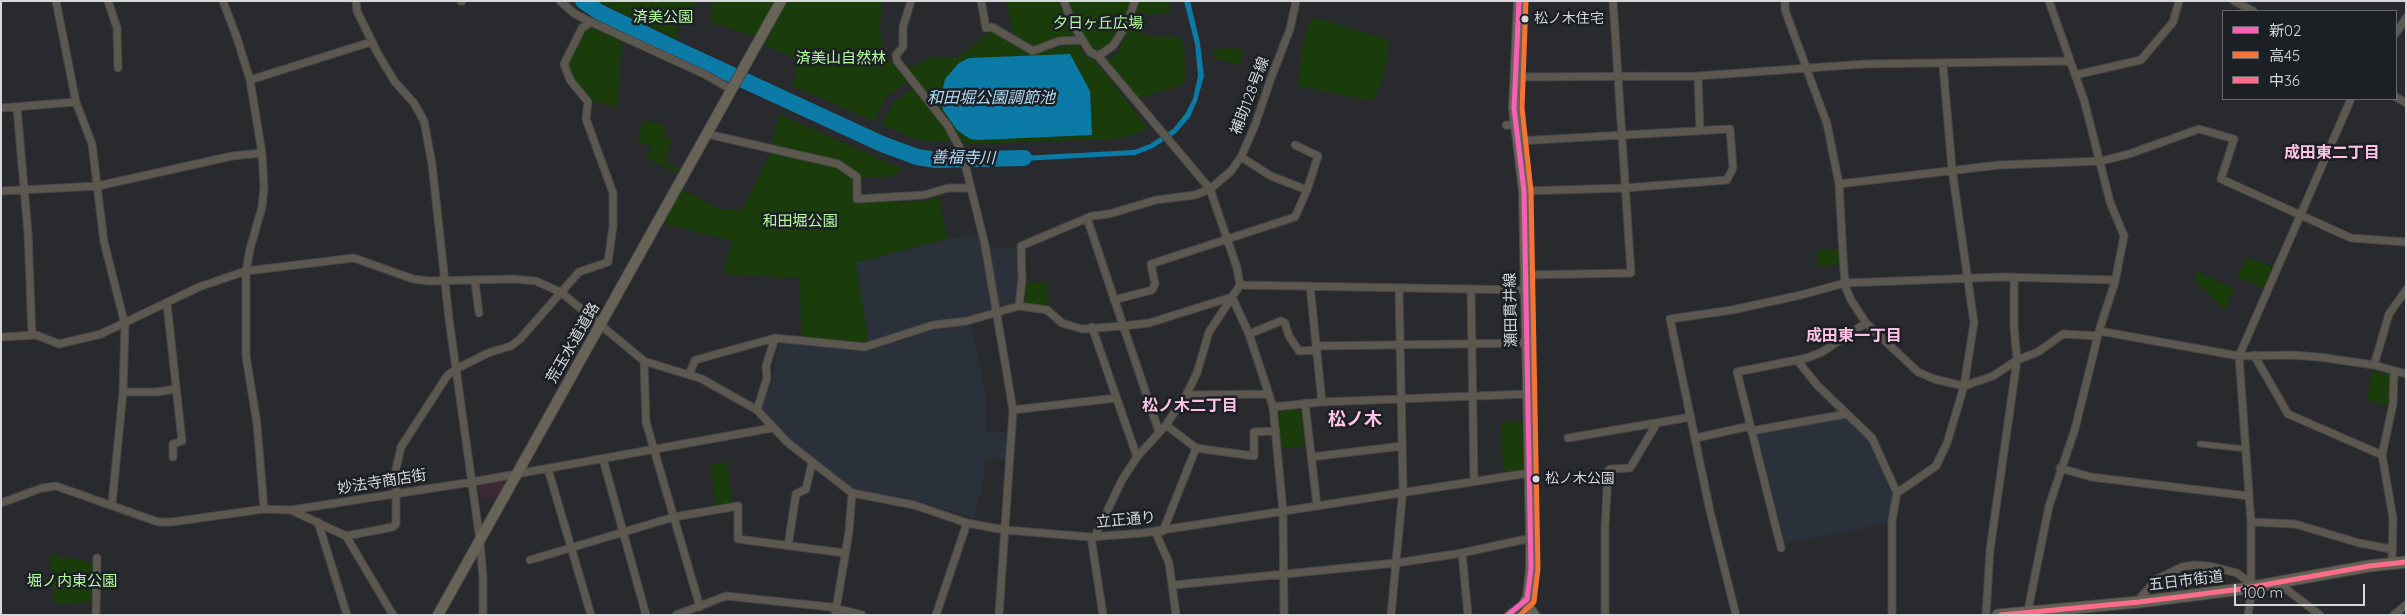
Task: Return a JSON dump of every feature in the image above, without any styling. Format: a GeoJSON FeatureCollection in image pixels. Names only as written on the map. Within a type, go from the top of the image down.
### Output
{"type":"FeatureCollection","features":[{"type":"Feature","properties":{"kind":"main road","name":"荒玉水道道路"},"geometry":{"type":"LineString","coordinates":[[438,615],[781,1]]}},
{"type":"Feature","properties":{"kind":"main road","name":"瀬田貫井線"},"geometry":{"type":"LineString","coordinates":[[1519,1],[1511,125],[1518,141],[1524,191],[1531,538],[1531,569],[1528,597],[1525,602]]}},
{"type":"Feature","properties":{"kind":"main road","name":"五日市街道"},"geometry":{"type":"LineString","coordinates":[[1998,615],[2139,602],[2251,588],[2406,562]]}},
{"type":"Feature","properties":{"kind":"main road"},"geometry":{"type":"LineString","coordinates":[[1525,602],[1534,615]]}},
{"type":"Feature","properties":{"kind":"street"},"geometry":{"type":"LineString","coordinates":[[56,1],[76,102],[92,144],[104,242],[125,324],[123,392],[112,504]]}},
{"type":"Feature","properties":{"kind":"street"},"geometry":{"type":"LineString","coordinates":[[108,1],[117,28],[118,68]]}},
{"type":"Feature","properties":{"kind":"street"},"geometry":{"type":"LineString","coordinates":[[223,1],[250,80],[262,153],[262,201],[246,271],[246,361],[257,424],[264,509]]}},
{"type":"Feature","properties":{"kind":"street"},"geometry":{"type":"LineString","coordinates":[[356,1],[357,11],[371,42],[395,82],[414,103],[424,120],[437,207],[444,283],[480,541],[483,615]]}},
{"type":"Feature","properties":{"kind":"street"},"geometry":{"type":"LineString","coordinates":[[560,1],[575,14],[590,22],[733,87]]}},
{"type":"Feature","properties":{"kind":"street"},"geometry":{"type":"LineString","coordinates":[[911,1],[903,27],[903,47],[896,54],[897,61],[948,126],[962,152],[985,246],[1013,410],[1000,615]]}},
{"type":"Feature","properties":{"kind":"street"},"geometry":{"type":"LineString","coordinates":[[981,1],[986,28],[992,27],[1033,51],[1059,41],[1081,40]]}},
{"type":"Feature","properties":{"kind":"street"},"geometry":{"type":"LineString","coordinates":[[1064,1],[1081,40],[1090,52],[1098,56],[1156,128],[1210,190],[1237,268],[1240,285],[1208,332],[1199,365],[1186,395],[1166,425],[1137,457],[1122,480],[1093,537],[1103,615]]}},
{"type":"Feature","properties":{"kind":"street"},"geometry":{"type":"LineString","coordinates":[[1098,56],[1113,46],[1127,24],[1135,1]]}},
{"type":"Feature","properties":{"kind":"street","name":"補助128号線"},"geometry":{"type":"LineString","coordinates":[[1210,190],[1231,171],[1241,157],[1255,125],[1290,30],[1296,1]]}},
{"type":"Feature","properties":{"kind":"street"},"geometry":{"type":"LineString","coordinates":[[1525,275],[1631,273],[1613,1]]}},
{"type":"Feature","properties":{"kind":"street"},"geometry":{"type":"LineString","coordinates":[[1785,1],[1785,10],[1827,124],[1839,184],[1846,282],[1851,300],[1866,323],[1918,372],[1934,379],[1964,386],[1993,376],[2017,360],[2038,352],[2063,334],[2099,333],[2239,356],[2310,356],[2374,365],[2406,374]]}},
{"type":"Feature","properties":{"kind":"street"},"geometry":{"type":"LineString","coordinates":[[2028,613],[2039,548],[2060,468],[2075,429],[2099,333],[2115,280],[2124,236],[2110,202],[2101,161],[2075,75],[2049,1]]}},
{"type":"Feature","properties":{"kind":"street"},"geometry":{"type":"LineString","coordinates":[[2075,75],[2142,60],[2173,22],[2179,1]]}},
{"type":"Feature","properties":{"kind":"street"},"geometry":{"type":"LineString","coordinates":[[2234,1],[2251,10]]}},
{"type":"Feature","properties":{"kind":"street"},"geometry":{"type":"LineString","coordinates":[[2397,32],[2406,18]]}},
{"type":"Feature","properties":{"kind":"street"},"geometry":{"type":"LineString","coordinates":[[346,536],[393,527],[396,524],[396,469],[401,447],[447,376],[456,369],[488,353],[511,346],[520,339],[562,293],[578,272],[608,262],[611,244],[613,193],[586,119],[588,102],[570,80],[564,64],[582,28],[590,22]]}},
{"type":"Feature","properties":{"kind":"street"},"geometry":{"type":"LineString","coordinates":[[250,80],[371,42]]}},
{"type":"Feature","properties":{"kind":"street"},"geometry":{"type":"LineString","coordinates":[[1514,77],[1698,76],[1888,63],[1943,65],[2070,62]]}},
{"type":"Feature","properties":{"kind":"street"},"geometry":{"type":"LineString","coordinates":[[1897,493],[1936,466],[1947,443],[1964,386],[1974,323],[1952,169],[1943,65]]}},
{"type":"Feature","properties":{"kind":"street"},"geometry":{"type":"LineString","coordinates":[[1698,76],[1700,130]]}},
{"type":"Feature","properties":{"kind":"street"},"geometry":{"type":"LineString","coordinates":[[2248,615],[2251,588],[2250,522],[2239,356],[2299,214],[2351,100]]}},
{"type":"Feature","properties":{"kind":"street"},"geometry":{"type":"LineString","coordinates":[[1,108],[76,102]]}},
{"type":"Feature","properties":{"kind":"street"},"geometry":{"type":"LineString","coordinates":[[17,108],[28,233],[32,336]]}},
{"type":"Feature","properties":{"kind":"street"},"geometry":{"type":"LineString","coordinates":[[1518,141],[1730,129],[1733,168],[1726,180],[1625,188],[1524,191]]}},
{"type":"Feature","properties":{"kind":"street"},"geometry":{"type":"LineString","coordinates":[[1839,184],[1998,164],[2101,161],[2129,154],[2200,129],[2234,139],[2221,179],[2351,238],[2406,242]]}},
{"type":"Feature","properties":{"kind":"street"},"geometry":{"type":"LineString","coordinates":[[707,134],[838,164],[856,177],[856,199],[924,195],[948,188],[971,188]]}},
{"type":"Feature","properties":{"kind":"street"},"geometry":{"type":"LineString","coordinates":[[1114,300],[1152,290],[1155,284],[1151,264],[1295,217],[1307,190],[1318,156],[1295,145]]}},
{"type":"Feature","properties":{"kind":"street"},"geometry":{"type":"LineString","coordinates":[[1,191],[98,186],[232,156],[262,153]]}},
{"type":"Feature","properties":{"kind":"street"},"geometry":{"type":"LineString","coordinates":[[1241,157],[1271,176],[1307,190]]}},
{"type":"Feature","properties":{"kind":"street"},"geometry":{"type":"LineString","coordinates":[[1019,306],[1022,280],[1021,246],[1087,218],[1109,214],[1156,200],[1183,198],[1210,190]]}},
{"type":"Feature","properties":{"kind":"street"},"geometry":{"type":"LineString","coordinates":[[1087,218],[1160,432]]}},
{"type":"Feature","properties":{"kind":"street"},"geometry":{"type":"LineString","coordinates":[[1,337],[32,336],[59,344],[101,334],[199,287],[246,271],[354,258],[414,279],[444,283],[513,279],[536,281],[562,293],[644,361],[646,422],[700,608]]}},
{"type":"Feature","properties":{"kind":"street"},"geometry":{"type":"LineString","coordinates":[[1736,615],[1710,511],[1670,319],[1732,310],[1800,296],[1846,282],[2014,277],[2115,280]]}},
{"type":"Feature","properties":{"kind":"street"},"geometry":{"type":"LineString","coordinates":[[1986,615],[1990,550],[2017,360],[2014,327],[2014,277]]}},
{"type":"Feature","properties":{"kind":"street"},"geometry":{"type":"LineString","coordinates":[[475,282],[478,313]]}},
{"type":"Feature","properties":{"kind":"street"},"geometry":{"type":"LineString","coordinates":[[1240,285],[1525,290]]}},
{"type":"Feature","properties":{"kind":"street"},"geometry":{"type":"LineString","coordinates":[[1310,286],[1322,402]]}},
{"type":"Feature","properties":{"kind":"street"},"geometry":{"type":"LineString","coordinates":[[1391,615],[1402,493],[1398,288]]}},
{"type":"Feature","properties":{"kind":"street"},"geometry":{"type":"LineString","coordinates":[[1471,289],[1474,481]]}},
{"type":"Feature","properties":{"kind":"street"},"geometry":{"type":"LineString","coordinates":[[2374,365],[2389,314],[2406,290]]}},
{"type":"Feature","properties":{"kind":"street"},"geometry":{"type":"LineString","coordinates":[[689,374],[695,360],[775,338],[864,347],[933,325],[967,321],[1019,306],[1047,310],[1062,323],[1082,329],[1123,326],[1149,323],[1232,297]]}},
{"type":"Feature","properties":{"kind":"street"},"geometry":{"type":"LineString","coordinates":[[1232,297],[1250,334],[1273,407],[1283,511],[1284,615]]}},
{"type":"Feature","properties":{"kind":"street"},"geometry":{"type":"LineString","coordinates":[[167,304],[182,441],[173,444],[173,457]]}},
{"type":"Feature","properties":{"kind":"street"},"geometry":{"type":"LineString","coordinates":[[1250,334],[1281,321],[1285,323],[1288,336],[1299,351],[1316,348],[1399,345],[1527,343]]}},
{"type":"Feature","properties":{"kind":"street"},"geometry":{"type":"LineString","coordinates":[[1782,548],[1737,372],[1797,360],[1822,352],[1866,323]]}},
{"type":"Feature","properties":{"kind":"street"},"geometry":{"type":"LineString","coordinates":[[1092,327],[1137,457]]}},
{"type":"Feature","properties":{"kind":"street"},"geometry":{"type":"LineString","coordinates":[[757,410],[767,378],[766,366],[775,338]]}},
{"type":"Feature","properties":{"kind":"street"},"geometry":{"type":"LineString","coordinates":[[2254,355],[2288,414],[2382,455]]}},
{"type":"Feature","properties":{"kind":"street"},"geometry":{"type":"LineString","coordinates":[[1797,360],[1817,385],[1872,438],[1897,493],[1892,520],[1892,615]]}},
{"type":"Feature","properties":{"kind":"street","name":"立正通り"},"geometry":{"type":"LineString","coordinates":[[644,361],[689,374],[720,388],[757,410],[772,428],[812,463],[852,493],[914,505],[967,523],[1005,530],[1093,537],[1155,531],[1529,473]]}},
{"type":"Feature","properties":{"kind":"street"},"geometry":{"type":"LineString","coordinates":[[2392,563],[2393,518],[2382,455],[2393,404],[2394,371]]}},
{"type":"Feature","properties":{"kind":"street"},"geometry":{"type":"LineString","coordinates":[[123,392],[156,392],[176,389]]}},
{"type":"Feature","properties":{"kind":"street"},"geometry":{"type":"LineString","coordinates":[[1186,395],[1269,394]]}},
{"type":"Feature","properties":{"kind":"street"},"geometry":{"type":"LineString","coordinates":[[1273,407],[1322,402],[1527,394]]}},
{"type":"Feature","properties":{"kind":"street"},"geometry":{"type":"LineString","coordinates":[[1013,410],[1116,398]]}},
{"type":"Feature","properties":{"kind":"street"},"geometry":{"type":"LineString","coordinates":[[1304,403],[1317,506]]}},
{"type":"Feature","properties":{"kind":"street"},"geometry":{"type":"LineString","coordinates":[[1696,438],[1846,414]]}},
{"type":"Feature","properties":{"kind":"street"},"geometry":{"type":"LineString","coordinates":[[1568,438],[1691,417]]}},
{"type":"Feature","properties":{"kind":"street"},"geometry":{"type":"LineString","coordinates":[[1605,615],[1605,527],[1608,471],[1610,469],[1630,468],[1657,424]]}},
{"type":"Feature","properties":{"kind":"street"},"geometry":{"type":"LineString","coordinates":[[1166,425],[1196,448],[1254,456],[1254,432],[1276,430]]}},
{"type":"Feature","properties":{"kind":"street","name":"妙法寺商店街"},"geometry":{"type":"LineString","coordinates":[[1,504],[42,488],[56,486],[112,504],[158,522],[264,509],[291,510],[472,482],[772,428]]}},
{"type":"Feature","properties":{"kind":"street"},"geometry":{"type":"LineString","coordinates":[[2200,444],[2246,449]]}},
{"type":"Feature","properties":{"kind":"street"},"geometry":{"type":"LineString","coordinates":[[1311,457],[1402,446]]}},
{"type":"Feature","properties":{"kind":"street"},"geometry":{"type":"LineString","coordinates":[[1163,530],[1196,448]]}},
{"type":"Feature","properties":{"kind":"street"},"geometry":{"type":"LineString","coordinates":[[603,458],[646,615]]}},
{"type":"Feature","properties":{"kind":"street"},"geometry":{"type":"LineString","coordinates":[[788,546],[796,494],[806,489],[812,463]]}},
{"type":"Feature","properties":{"kind":"street"},"geometry":{"type":"LineString","coordinates":[[2060,468],[2091,477],[2249,496]]}},
{"type":"Feature","properties":{"kind":"street"},"geometry":{"type":"LineString","coordinates":[[548,469],[572,546],[590,615]]}},
{"type":"Feature","properties":{"kind":"street"},"geometry":{"type":"LineString","coordinates":[[836,612],[852,493]]}},
{"type":"Feature","properties":{"kind":"street"},"geometry":{"type":"LineString","coordinates":[[530,560],[674,517],[738,506],[738,539],[844,553]]}},
{"type":"Feature","properties":{"kind":"street"},"geometry":{"type":"LineString","coordinates":[[291,510],[346,536],[393,615]]}},
{"type":"Feature","properties":{"kind":"street"},"geometry":{"type":"LineString","coordinates":[[318,522],[347,615]]}},
{"type":"Feature","properties":{"kind":"street"},"geometry":{"type":"LineString","coordinates":[[2250,522],[2295,524],[2359,543],[2391,549]]}},
{"type":"Feature","properties":{"kind":"street"},"geometry":{"type":"LineString","coordinates":[[936,615],[967,523]]}},
{"type":"Feature","properties":{"kind":"street"},"geometry":{"type":"LineString","coordinates":[[1155,531],[1164,547],[1174,585],[1176,615]]}},
{"type":"Feature","properties":{"kind":"street"},"geometry":{"type":"LineString","coordinates":[[1174,585],[1396,563],[1462,553],[1531,538]]}},
{"type":"Feature","properties":{"kind":"street"},"geometry":{"type":"LineString","coordinates":[[1462,553],[1468,615]]}},
{"type":"Feature","properties":{"kind":"street"},"geometry":{"type":"LineString","coordinates":[[96,615],[97,558]]}},
{"type":"Feature","properties":{"kind":"street"},"geometry":{"type":"LineString","coordinates":[[2139,602],[2140,598],[2157,579],[2182,567],[2194,565],[2217,567],[2237,573],[2246,580],[2251,588]]}},
{"type":"Feature","properties":{"kind":"street"},"geometry":{"type":"LineString","coordinates":[[2283,582],[2286,589],[2320,615]]}},
{"type":"Feature","properties":{"kind":"street"},"geometry":{"type":"LineString","coordinates":[[676,615],[700,608],[726,596],[862,615]]}},
{"type":"Feature","properties":{"kind":"street"},"geometry":{"type":"LineString","coordinates":[[1508,615],[1525,602]]}},
{"type":"Feature","properties":{"kind":"street"},"geometry":{"type":"LineString","coordinates":[[2394,615],[2406,605]]}},
{"type":"Feature","properties":{"kind":"shaded area"},"geometry":{"type":"Polygon","coordinates":[[[980,234],[993,309],[991,312],[963,320],[953,318],[928,323],[869,344],[856,263],[947,239],[980,234]]]}},
{"type":"Feature","properties":{"kind":"shaded area"},"geometry":{"type":"Polygon","coordinates":[[[1016,247],[1019,283],[1017,305],[1001,309],[998,307],[989,248],[1016,247]]]}},
{"type":"Feature","properties":{"kind":"shaded area"},"geometry":{"type":"Polygon","coordinates":[[[948,325],[971,325],[985,391],[987,432],[1008,432],[1006,459],[985,460],[983,484],[974,518],[911,499],[854,490],[778,431],[761,411],[772,380],[779,342],[853,351],[872,350],[948,325]]]}},
{"type":"Feature","properties":{"kind":"shaded area"},"geometry":{"type":"Polygon","coordinates":[[[1846,417],[1869,440],[1878,455],[1892,496],[1890,523],[1783,544],[1756,434],[1846,417]]]}},
{"type":"Feature","properties":{"kind":"shaded area"},"geometry":{"type":"Polygon","coordinates":[[[504,481],[504,491],[500,497],[481,500],[478,488],[483,484],[504,481]]]}},
{"type":"Feature","properties":{"kind":"green space","name":"済美公園"},"geometry":{"type":"Polygon","coordinates":[[[596,1],[694,1],[695,24],[680,21],[677,39],[596,1]]]}},
{"type":"Feature","properties":{"kind":"green space"},"geometry":{"type":"Polygon","coordinates":[[[712,1],[774,1],[756,35],[753,36],[713,23],[710,16],[712,1]]]}},
{"type":"Feature","properties":{"kind":"green space","name":"済美山自然林"},"geometry":{"type":"Polygon","coordinates":[[[787,1],[882,1],[880,28],[884,52],[907,82],[885,98],[874,121],[793,86],[797,60],[763,44],[787,1]]]}},
{"type":"Feature","properties":{"kind":"green space"},"geometry":{"type":"Polygon","coordinates":[[[1006,1],[1062,1],[1076,37],[1058,38],[1035,47],[1013,34],[1006,1]]]}},
{"type":"Feature","properties":{"kind":"green space","name":"夕日ヶ丘広場"},"geometry":{"type":"Polygon","coordinates":[[[1068,1],[1130,1],[1122,26],[1105,50],[1094,51],[1084,39],[1075,22],[1068,1]]]}},
{"type":"Feature","properties":{"kind":"green space"},"geometry":{"type":"Polygon","coordinates":[[[1138,1],[1168,1],[1171,12],[1150,15],[1135,11],[1138,1]]]}},
{"type":"Feature","properties":{"kind":"green space"},"geometry":{"type":"Polygon","coordinates":[[[1312,17],[1389,40],[1386,65],[1377,93],[1372,101],[1298,86],[1299,67],[1305,34],[1312,17]]]}},
{"type":"Feature","properties":{"kind":"green space"},"geometry":{"type":"Polygon","coordinates":[[[588,25],[622,39],[617,107],[591,101],[572,79],[568,65],[588,25]]]}},
{"type":"Feature","properties":{"kind":"green space"},"geometry":{"type":"Polygon","coordinates":[[[1129,29],[1147,36],[1181,37],[1186,62],[1184,84],[1136,99],[1106,61],[1117,53],[1129,29]]]}},
{"type":"Feature","properties":{"kind":"green space","name":"和田堀公園調節池"},"geometry":{"type":"Polygon","coordinates":[[[993,30],[1027,53],[1039,53],[1062,46],[1078,45],[1085,56],[1093,58],[1148,128],[1131,136],[1111,139],[964,144],[905,69],[935,56],[950,58],[961,55],[993,30]]]}},
{"type":"Feature","properties":{"kind":"green space"},"geometry":{"type":"Polygon","coordinates":[[[1223,48],[1244,49],[1240,65],[1214,58],[1213,50],[1223,48]]]}},
{"type":"Feature","properties":{"kind":"green space"},"geometry":{"type":"Polygon","coordinates":[[[913,88],[950,134],[950,142],[918,140],[881,124],[894,102],[913,88]]]}},
{"type":"Feature","properties":{"kind":"green space","name":"和田堀公園"},"geometry":{"type":"Polygon","coordinates":[[[779,114],[903,169],[889,177],[869,178],[860,176],[838,162],[770,147],[779,114]]]}},
{"type":"Feature","properties":{"kind":"green space"},"geometry":{"type":"Polygon","coordinates":[[[644,120],[666,126],[664,137],[672,140],[664,161],[683,170],[680,174],[646,158],[652,147],[637,140],[644,120]]]}},
{"type":"Feature","properties":{"kind":"green space","name":"和田堀公園"},"geometry":{"type":"Polygon","coordinates":[[[771,153],[836,167],[854,179],[854,203],[874,200],[923,202],[939,196],[947,239],[856,263],[869,344],[801,340],[800,278],[722,274],[732,241],[662,223],[681,189],[722,210],[742,209],[771,153]]]}},
{"type":"Feature","properties":{"kind":"green space"},"geometry":{"type":"Polygon","coordinates":[[[1839,249],[1840,264],[1818,266],[1817,250],[1839,249]]]}},
{"type":"Feature","properties":{"kind":"green space"},"geometry":{"type":"Polygon","coordinates":[[[2246,257],[2272,266],[2264,288],[2237,277],[2246,257]]]}},
{"type":"Feature","properties":{"kind":"green space"},"geometry":{"type":"Polygon","coordinates":[[[2196,271],[2234,288],[2225,310],[2195,281],[2196,271]]]}},
{"type":"Feature","properties":{"kind":"green space"},"geometry":{"type":"Polygon","coordinates":[[[1046,282],[1048,307],[1026,303],[1023,300],[1026,283],[1046,282]]]}},
{"type":"Feature","properties":{"kind":"green space"},"geometry":{"type":"Polygon","coordinates":[[[2372,371],[2390,375],[2390,406],[2367,400],[2372,371]]]}},
{"type":"Feature","properties":{"kind":"green space"},"geometry":{"type":"Polygon","coordinates":[[[1300,409],[1305,446],[1277,448],[1274,412],[1300,409]]]}},
{"type":"Feature","properties":{"kind":"green space","name":"松ノ木公園"},"geometry":{"type":"Polygon","coordinates":[[[1523,422],[1523,469],[1503,472],[1501,423],[1523,422]]]}},
{"type":"Feature","properties":{"kind":"green space"},"geometry":{"type":"Polygon","coordinates":[[[727,462],[732,503],[716,506],[710,465],[727,462]]]}},
{"type":"Feature","properties":{"kind":"green space","name":"堀ノ内東公園"},"geometry":{"type":"Polygon","coordinates":[[[49,555],[92,562],[91,602],[55,604],[49,555]]]}},
{"type":"Feature","properties":{"kind":"water"},"geometry":{"type":"Polygon","coordinates":[[[1184,1],[1190,1],[1200,43],[1204,76],[1190,117],[1176,133],[1153,148],[1135,155],[1003,162],[1003,157],[1134,150],[1150,144],[1173,129],[1185,114],[1193,99],[1198,76],[1195,44],[1184,1]]]}},
{"type":"Feature","properties":{"kind":"water","name":"和田堀公園調節池"},"geometry":{"type":"Polygon","coordinates":[[[1070,54],[1090,91],[1092,135],[970,139],[957,130],[943,110],[941,98],[945,79],[959,63],[969,58],[1070,54]]]}},
{"type":"Feature","properties":{"kind":"waterway","name":"善福寺川"},"geometry":{"type":"LineString","coordinates":[[583,1],[599,12],[678,50],[882,144],[917,157],[936,160],[1024,158]]}},
{"type":"Feature","properties":{"kind":"transit line","name":"新02"},"geometry":{"type":"LineString","coordinates":[[1508,615],[1527,599],[1531,569],[1524,191],[1514,108],[1519,1]]}},
{"type":"Feature","properties":{"kind":"transit line","name":"高45"},"geometry":{"type":"LineString","coordinates":[[1520,615],[1534,602],[1538,569],[1531,191],[1522,108],[1526,1]]}},
{"type":"Feature","properties":{"kind":"transit line","name":"中36"},"geometry":{"type":"LineString","coordinates":[[2001,615],[2139,602],[2241,589],[2369,566],[2406,562]]}},
{"type":"Feature","properties":{"kind":"place","name":"松ノ木住宅"},"geometry":{"type":"Point","coordinates":[1525,19]}},
{"type":"Feature","properties":{"kind":"place","name":"松ノ木公園"},"geometry":{"type":"Point","coordinates":[1536,479]}},
{"type":"Feature","properties":{"kind":"district","name":"成田東二丁目"},"geometry":{"type":"Point","coordinates":[2332,153]}},
{"type":"Feature","properties":{"kind":"district","name":"成田東一丁目"},"geometry":{"type":"Point","coordinates":[1854,336]}},
{"type":"Feature","properties":{"kind":"district","name":"松ノ木二丁目"},"geometry":{"type":"Point","coordinates":[1190,406]}},
{"type":"Feature","properties":{"kind":"district","name":"松ノ木"},"geometry":{"type":"Point","coordinates":[1355,420]}}]}
